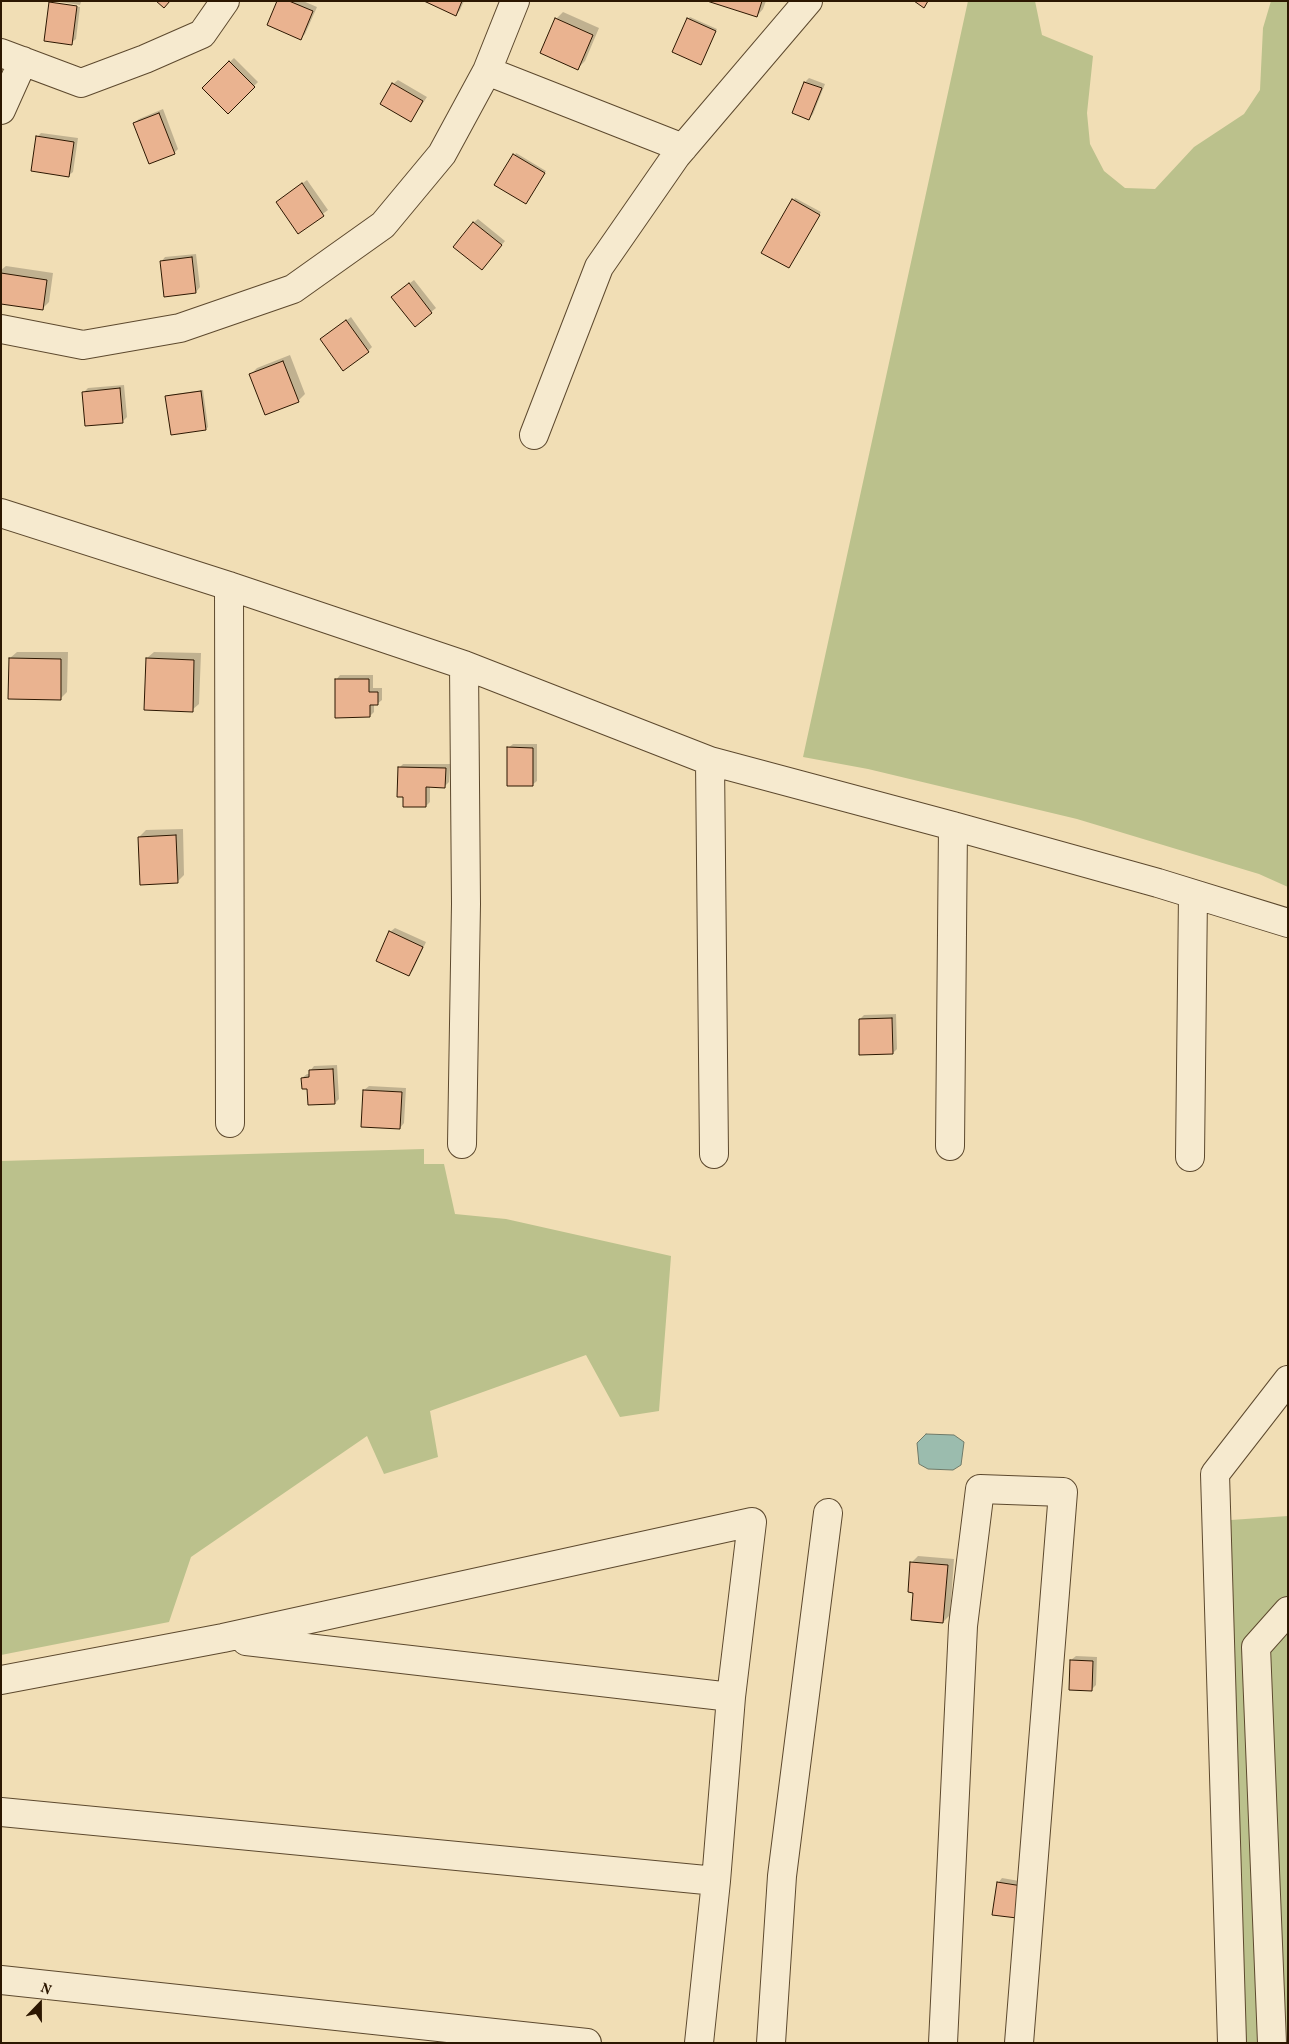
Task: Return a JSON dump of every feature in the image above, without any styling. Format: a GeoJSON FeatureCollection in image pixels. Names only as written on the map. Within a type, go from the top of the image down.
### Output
{"type":"FeatureCollection","features":[{"type":"Feature","properties":{"kind":"street"},"geometry":{"type":"LineString","coordinates":[[1,110],[12,57],[81,83],[145,59],[202,34],[225,1]]}},
{"type":"Feature","properties":{"kind":"street"},"geometry":{"type":"LineString","coordinates":[[1,329],[83,345],[180,328],[294,289],[383,225],[442,154],[487,71],[515,1]]}},
{"type":"Feature","properties":{"kind":"street"},"geometry":{"type":"LineString","coordinates":[[534,435],[599,267],[676,156],[808,1]]}},
{"type":"Feature","properties":{"kind":"street"},"geometry":{"type":"LineString","coordinates":[[487,71],[683,148]]}},
{"type":"Feature","properties":{"kind":"street"},"geometry":{"type":"LineString","coordinates":[[1,512],[464,665],[710,761],[953,826],[1288,923]]}},
{"type":"Feature","properties":{"kind":"street"},"geometry":{"type":"LineString","coordinates":[[229,586],[230,1123]]}},
{"type":"Feature","properties":{"kind":"street"},"geometry":{"type":"LineString","coordinates":[[462,1144],[466,904],[464,665]]}},
{"type":"Feature","properties":{"kind":"street"},"geometry":{"type":"LineString","coordinates":[[710,761],[714,1154]]}},
{"type":"Feature","properties":{"kind":"street"},"geometry":{"type":"LineString","coordinates":[[950,1146],[953,826]]}},
{"type":"Feature","properties":{"kind":"street"},"geometry":{"type":"LineString","coordinates":[[1190,1157],[1193,894]]}},
{"type":"Feature","properties":{"kind":"street"},"geometry":{"type":"LineString","coordinates":[[1232,2043],[1216,1474],[1288,1380]]}},
{"type":"Feature","properties":{"kind":"street"},"geometry":{"type":"LineString","coordinates":[[943,2043],[963,1626],[980,1489],[1063,1492],[1019,2043]]}},
{"type":"Feature","properties":{"kind":"street"},"geometry":{"type":"LineString","coordinates":[[771,2043],[782,1876],[828,1513]]}},
{"type":"Feature","properties":{"kind":"street"},"geometry":{"type":"LineString","coordinates":[[1,1680],[223,1638],[752,1522],[731,1697],[716,1881],[699,2043]]}},
{"type":"Feature","properties":{"kind":"street"},"geometry":{"type":"LineString","coordinates":[[1272,2043],[1256,1647],[1288,1611]]}},
{"type":"Feature","properties":{"kind":"street"},"geometry":{"type":"LineString","coordinates":[[223,1638],[731,1697]]}},
{"type":"Feature","properties":{"kind":"street"},"geometry":{"type":"LineString","coordinates":[[1,1812],[716,1881]]}},
{"type":"Feature","properties":{"kind":"street"},"geometry":{"type":"LineString","coordinates":[[1,1980],[587,2043]]}},
{"type":"Feature","properties":{"kind":"green space"},"geometry":{"type":"Polygon","coordinates":[[[968,1],[1035,1],[1042,35],[1093,56],[1087,113],[1090,144],[1104,171],[1125,188],[1155,189],[1194,147],[1244,114],[1260,90],[1263,28],[1271,1],[1288,1],[1288,887],[1259,874],[1077,819],[868,769],[803,757],[968,1]]]}},
{"type":"Feature","properties":{"kind":"green space"},"geometry":{"type":"Polygon","coordinates":[[[424,1149],[424,1164],[444,1164],[455,1214],[506,1219],[671,1256],[659,1411],[620,1417],[586,1355],[430,1411],[438,1457],[384,1474],[367,1436],[191,1557],[169,1622],[1,1655],[1,1161],[424,1149]]]}},
{"type":"Feature","properties":{"kind":"green space"},"geometry":{"type":"Polygon","coordinates":[[[1288,1516],[1288,2043],[1244,2043],[1231,1520],[1288,1516]]]}},
{"type":"Feature","properties":{"kind":"shaded area"},"geometry":{"type":"Polygon","coordinates":[[[926,1434],[954,1435],[964,1442],[961,1465],[953,1470],[928,1469],[919,1464],[917,1443],[926,1434]]]}},
{"type":"Feature","properties":{"kind":"building"},"geometry":{"type":"Polygon","coordinates":[[[156,1],[170,1],[164,8],[156,1]]]}},
{"type":"Feature","properties":{"kind":"building"},"geometry":{"type":"Polygon","coordinates":[[[277,1],[289,1],[313,11],[301,40],[267,25],[277,1]]]}},
{"type":"Feature","properties":{"kind":"building"},"geometry":{"type":"Polygon","coordinates":[[[424,1],[462,1],[456,16],[424,1]]]}},
{"type":"Feature","properties":{"kind":"building"},"geometry":{"type":"Polygon","coordinates":[[[707,1],[762,1],[757,17],[707,1]]]}},
{"type":"Feature","properties":{"kind":"building"},"geometry":{"type":"Polygon","coordinates":[[[914,1],[928,1],[924,8],[914,1]]]}},
{"type":"Feature","properties":{"kind":"building"},"geometry":{"type":"Polygon","coordinates":[[[49,2],[77,6],[72,45],[44,41],[49,2]]]}},
{"type":"Feature","properties":{"kind":"building"},"geometry":{"type":"Polygon","coordinates":[[[555,18],[593,35],[578,70],[540,53],[555,18]]]}},
{"type":"Feature","properties":{"kind":"building"},"geometry":{"type":"Polygon","coordinates":[[[687,18],[716,31],[701,65],[672,52],[687,18]]]}},
{"type":"Feature","properties":{"kind":"building"},"geometry":{"type":"Polygon","coordinates":[[[229,61],[255,87],[228,114],[202,88],[229,61]]]}},
{"type":"Feature","properties":{"kind":"building"},"geometry":{"type":"Polygon","coordinates":[[[804,82],[822,88],[809,120],[792,113],[804,82]]]}},
{"type":"Feature","properties":{"kind":"building"},"geometry":{"type":"Polygon","coordinates":[[[392,83],[423,101],[411,122],[380,104],[392,83]]]}},
{"type":"Feature","properties":{"kind":"building"},"geometry":{"type":"Polygon","coordinates":[[[159,113],[175,154],[149,164],[133,123],[159,113]]]}},
{"type":"Feature","properties":{"kind":"building"},"geometry":{"type":"Polygon","coordinates":[[[36,136],[74,142],[69,177],[31,171],[36,136]]]}},
{"type":"Feature","properties":{"kind":"building"},"geometry":{"type":"Polygon","coordinates":[[[513,154],[545,173],[526,204],[494,185],[513,154]]]}},
{"type":"Feature","properties":{"kind":"building"},"geometry":{"type":"Polygon","coordinates":[[[302,183],[324,216],[298,234],[276,202],[302,183]]]}},
{"type":"Feature","properties":{"kind":"building"},"geometry":{"type":"Polygon","coordinates":[[[792,199],[820,215],[789,268],[761,253],[792,199]]]}},
{"type":"Feature","properties":{"kind":"building"},"geometry":{"type":"Polygon","coordinates":[[[473,222],[502,245],[482,270],[453,247],[473,222]]]}},
{"type":"Feature","properties":{"kind":"building"},"geometry":{"type":"Polygon","coordinates":[[[192,257],[196,293],[164,297],[160,261],[192,257]]]}},
{"type":"Feature","properties":{"kind":"building"},"geometry":{"type":"Polygon","coordinates":[[[1,273],[47,280],[43,310],[1,304],[1,273]]]}},
{"type":"Feature","properties":{"kind":"building"},"geometry":{"type":"Polygon","coordinates":[[[409,283],[432,313],[415,327],[391,297],[409,283]]]}},
{"type":"Feature","properties":{"kind":"building"},"geometry":{"type":"Polygon","coordinates":[[[346,320],[369,352],[343,371],[320,339],[346,320]]]}},
{"type":"Feature","properties":{"kind":"building"},"geometry":{"type":"Polygon","coordinates":[[[283,361],[299,402],[265,415],[249,374],[283,361]]]}},
{"type":"Feature","properties":{"kind":"building"},"geometry":{"type":"Polygon","coordinates":[[[120,388],[123,423],[85,426],[82,392],[120,388]]]}},
{"type":"Feature","properties":{"kind":"building"},"geometry":{"type":"Polygon","coordinates":[[[201,391],[206,430],[171,435],[165,396],[201,391]]]}},
{"type":"Feature","properties":{"kind":"building"},"geometry":{"type":"Polygon","coordinates":[[[9,658],[61,659],[61,700],[8,699],[9,658]]]}},
{"type":"Feature","properties":{"kind":"building"},"geometry":{"type":"Polygon","coordinates":[[[146,658],[194,660],[193,712],[144,710],[146,658]]]}},
{"type":"Feature","properties":{"kind":"building"},"geometry":{"type":"Polygon","coordinates":[[[335,679],[369,679],[369,692],[378,692],[378,705],[370,705],[370,717],[335,718],[335,679]]]}},
{"type":"Feature","properties":{"kind":"building"},"geometry":{"type":"Polygon","coordinates":[[[507,747],[533,748],[533,786],[507,786],[507,747]]]}},
{"type":"Feature","properties":{"kind":"building"},"geometry":{"type":"Polygon","coordinates":[[[398,767],[446,768],[445,788],[426,787],[426,807],[403,807],[403,797],[397,797],[398,767]]]}},
{"type":"Feature","properties":{"kind":"building"},"geometry":{"type":"Polygon","coordinates":[[[176,835],[178,883],[140,885],[138,837],[176,835]]]}},
{"type":"Feature","properties":{"kind":"building"},"geometry":{"type":"Polygon","coordinates":[[[389,931],[423,947],[409,976],[376,961],[389,931]]]}},
{"type":"Feature","properties":{"kind":"building"},"geometry":{"type":"Polygon","coordinates":[[[892,1018],[893,1054],[859,1055],[859,1019],[892,1018]]]}},
{"type":"Feature","properties":{"kind":"building"},"geometry":{"type":"Polygon","coordinates":[[[333,1069],[335,1104],[308,1105],[307,1089],[302,1089],[301,1078],[309,1077],[309,1070],[333,1069]]]}},
{"type":"Feature","properties":{"kind":"building"},"geometry":{"type":"Polygon","coordinates":[[[363,1090],[402,1092],[400,1129],[361,1127],[363,1090]]]}},
{"type":"Feature","properties":{"kind":"building"},"geometry":{"type":"Polygon","coordinates":[[[910,1562],[948,1565],[943,1623],[911,1620],[913,1593],[908,1592],[910,1562]]]}},
{"type":"Feature","properties":{"kind":"building"},"geometry":{"type":"Polygon","coordinates":[[[1070,1660],[1093,1661],[1092,1691],[1069,1690],[1070,1660]]]}},
{"type":"Feature","properties":{"kind":"building"},"geometry":{"type":"Polygon","coordinates":[[[997,1882],[1022,1886],[1017,1918],[992,1915],[997,1882]]]}}]}
